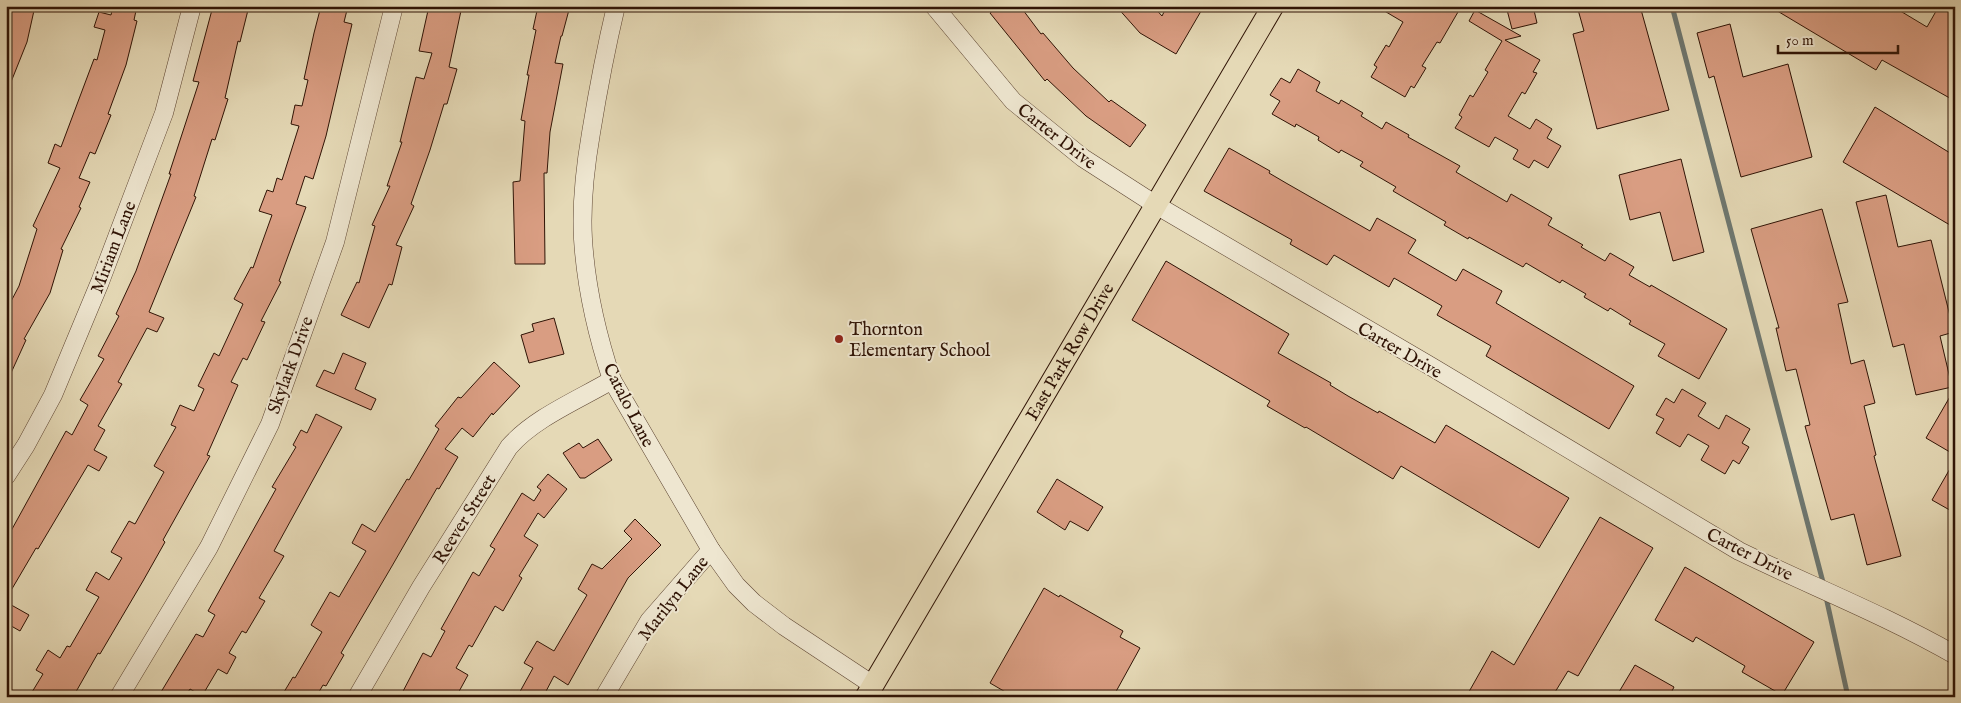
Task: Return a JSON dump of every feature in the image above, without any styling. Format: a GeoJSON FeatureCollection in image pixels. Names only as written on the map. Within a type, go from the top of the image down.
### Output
{"type":"FeatureCollection","features":[{"type":"Feature","properties":{"kind":"main road","name":"East Park Row Drive"},"geometry":{"type":"LineString","coordinates":[[870,691],[1273,6]]}},
{"type":"Feature","properties":{"kind":"street","name":"Miriam Lane"},"geometry":{"type":"LineString","coordinates":[[6,476],[53,395],[100,282],[164,113],[192,6]]}},
{"type":"Feature","properties":{"kind":"street","name":"Skylark Drive"},"geometry":{"type":"LineString","coordinates":[[118,697],[209,547],[270,424],[335,242],[394,6]]}},
{"type":"Feature","properties":{"kind":"street","name":"Catalo Lane"},"geometry":{"type":"LineString","coordinates":[[616,6],[600,72],[584,176],[583,239],[593,311],[602,351],[612,380],[711,550],[736,586],[754,603],[870,691]]}},
{"type":"Feature","properties":{"kind":"street","name":"Carter Drive"},"geometry":{"type":"LineString","coordinates":[[934,6],[1013,102],[1083,158],[1156,206],[1739,551],[1913,631],[1955,655]]}},
{"type":"Feature","properties":{"kind":"street","name":"Reever Street"},"geometry":{"type":"LineString","coordinates":[[357,697],[421,587],[509,447],[520,434],[533,425],[612,380]]}},
{"type":"Feature","properties":{"kind":"street","name":"Marilyn Lane"},"geometry":{"type":"LineString","coordinates":[[604,697],[649,622],[711,550]]}},
{"type":"Feature","properties":{"kind":"building"},"geometry":{"type":"Polygon","coordinates":[[[6,6],[35,6],[27,42],[7,92],[6,6]]]}},
{"type":"Feature","properties":{"kind":"building"},"geometry":{"type":"Polygon","coordinates":[[[113,6],[137,6],[134,20],[137,21],[126,65],[108,114],[111,115],[95,154],[90,152],[79,178],[90,182],[79,207],[81,208],[61,249],[63,250],[50,293],[24,339],[26,340],[6,384],[6,311],[19,286],[37,229],[33,226],[60,168],[48,163],[55,144],[61,147],[94,59],[97,60],[105,30],[94,27],[99,12],[111,15],[113,6]]]}},
{"type":"Feature","properties":{"kind":"building"},"geometry":{"type":"Polygon","coordinates":[[[213,6],[249,6],[240,42],[238,41],[225,98],[228,99],[215,140],[212,139],[194,196],[196,197],[149,312],[164,318],[157,332],[147,328],[118,382],[122,384],[98,426],[105,430],[94,450],[107,457],[99,471],[88,465],[6,599],[6,540],[66,431],[72,435],[88,405],[80,400],[104,359],[98,356],[119,316],[116,314],[136,271],[171,174],[169,174],[199,82],[193,81],[213,6]]]}},
{"type":"Feature","properties":{"kind":"building"},"geometry":{"type":"Polygon","coordinates":[[[321,6],[348,6],[344,22],[352,24],[326,136],[313,179],[305,176],[296,204],[306,207],[279,281],[281,282],[261,321],[265,322],[247,360],[243,358],[231,382],[238,385],[207,455],[210,456],[163,540],[165,542],[143,581],[73,697],[29,697],[43,674],[36,670],[48,650],[60,658],[67,646],[70,647],[99,597],[86,590],[96,572],[109,580],[122,558],[111,552],[129,521],[135,524],[164,472],[154,466],[176,427],[171,425],[180,405],[194,411],[204,389],[198,386],[214,353],[219,356],[243,304],[234,299],[251,267],[253,268],[272,215],[259,211],[267,190],[273,192],[277,178],[282,180],[299,126],[291,124],[295,105],[302,106],[308,80],[304,79],[321,6]]]}},
{"type":"Feature","properties":{"kind":"building"},"geometry":{"type":"Polygon","coordinates":[[[429,6],[462,6],[449,67],[457,69],[447,104],[444,104],[411,204],[414,206],[396,245],[402,247],[392,285],[389,284],[369,328],[341,315],[357,282],[359,283],[375,226],[372,225],[390,186],[387,186],[402,142],[400,142],[416,77],[424,79],[432,53],[419,51],[429,6]]]}},
{"type":"Feature","properties":{"kind":"building"},"geometry":{"type":"Polygon","coordinates":[[[538,6],[570,6],[555,63],[563,64],[550,132],[547,173],[544,173],[545,264],[515,264],[513,182],[520,181],[525,121],[521,120],[536,30],[533,29],[538,6]]]}},
{"type":"Feature","properties":{"kind":"building"},"geometry":{"type":"Polygon","coordinates":[[[999,6],[1020,6],[1041,34],[1043,33],[1073,68],[1109,102],[1111,100],[1146,125],[1130,147],[1086,116],[1047,79],[1045,81],[990,13],[999,6]]]}},
{"type":"Feature","properties":{"kind":"building"},"geometry":{"type":"Polygon","coordinates":[[[1116,6],[1153,6],[1162,16],[1167,6],[1204,6],[1176,54],[1140,33],[1116,6]]]}},
{"type":"Feature","properties":{"kind":"building"},"geometry":{"type":"Polygon","coordinates":[[[1376,6],[1449,6],[1458,12],[1440,43],[1437,42],[1422,66],[1426,68],[1414,88],[1411,86],[1405,97],[1371,77],[1377,67],[1374,65],[1386,45],[1389,47],[1403,22],[1376,6]]]}},
{"type":"Feature","properties":{"kind":"building"},"geometry":{"type":"Polygon","coordinates":[[[1506,6],[1533,6],[1537,23],[1512,29],[1506,6]]]}},
{"type":"Feature","properties":{"kind":"building"},"geometry":{"type":"Polygon","coordinates":[[[1577,6],[1640,6],[1669,110],[1597,129],[1573,34],[1584,31],[1577,6]]]}},
{"type":"Feature","properties":{"kind":"building"},"geometry":{"type":"Polygon","coordinates":[[[1769,6],[1892,6],[1927,27],[1939,6],[1955,16],[1955,101],[1882,60],[1876,70],[1769,6]]]}},
{"type":"Feature","properties":{"kind":"building"},"geometry":{"type":"Polygon","coordinates":[[[1475,10],[1521,36],[1505,40],[1540,60],[1533,72],[1537,73],[1525,94],[1522,92],[1508,116],[1530,129],[1536,119],[1552,129],[1547,138],[1561,146],[1548,168],[1534,160],[1529,168],[1513,159],[1518,150],[1495,137],[1489,147],[1455,128],[1462,117],[1459,115],[1470,95],[1473,97],[1488,72],[1485,70],[1502,41],[1469,21],[1475,10]]]}},
{"type":"Feature","properties":{"kind":"building"},"geometry":{"type":"Polygon","coordinates":[[[1730,24],[1743,77],[1788,64],[1812,157],[1741,177],[1714,76],[1709,78],[1697,33],[1730,24]]]}},
{"type":"Feature","properties":{"kind":"building"},"geometry":{"type":"Polygon","coordinates":[[[1298,69],[1320,82],[1316,91],[1339,104],[1341,100],[1363,113],[1361,116],[1382,129],[1386,122],[1409,135],[1408,137],[1460,166],[1456,172],[1507,202],[1511,194],[1552,218],[1548,225],[1583,245],[1581,247],[1605,261],[1610,253],[1634,267],[1629,275],[1650,287],[1651,285],[1727,329],[1699,379],[1658,356],[1665,344],[1629,324],[1631,321],[1610,308],[1608,311],[1584,297],[1586,294],[1562,280],[1560,283],[1526,263],[1523,267],[1469,237],[1468,239],[1444,225],[1446,222],[1393,191],[1396,187],[1360,166],[1363,162],[1341,150],[1339,153],[1318,140],[1319,137],[1296,124],[1295,127],[1272,114],[1280,101],[1270,95],[1281,78],[1290,83],[1298,69]]]}},
{"type":"Feature","properties":{"kind":"building"},"geometry":{"type":"Polygon","coordinates":[[[1875,107],[1955,156],[1955,228],[1843,162],[1875,107]]]}},
{"type":"Feature","properties":{"kind":"building"},"geometry":{"type":"Polygon","coordinates":[[[1229,148],[1370,231],[1377,218],[1416,240],[1408,253],[1456,281],[1463,269],[1502,291],[1496,303],[1634,386],[1609,429],[1486,356],[1491,346],[1437,315],[1442,306],[1394,278],[1389,287],[1334,255],[1327,265],[1290,244],[1292,240],[1204,191],[1229,148]]]}},
{"type":"Feature","properties":{"kind":"building"},"geometry":{"type":"Polygon","coordinates":[[[1681,159],[1704,252],[1673,261],[1660,212],[1630,220],[1619,175],[1681,159]]]}},
{"type":"Feature","properties":{"kind":"building"},"geometry":{"type":"Polygon","coordinates":[[[1886,195],[1898,247],[1931,240],[1954,332],[1940,336],[1952,387],[1916,395],[1904,344],[1893,347],[1856,202],[1886,195]]]}},
{"type":"Feature","properties":{"kind":"building"},"geometry":{"type":"Polygon","coordinates":[[[1822,209],[1848,302],[1838,304],[1851,364],[1864,360],[1875,403],[1864,406],[1876,455],[1874,456],[1901,556],[1867,565],[1854,514],[1831,520],[1805,426],[1810,425],[1796,369],[1786,371],[1776,328],[1779,328],[1751,229],[1822,209]]]}},
{"type":"Feature","properties":{"kind":"building"},"geometry":{"type":"Polygon","coordinates":[[[1166,261],[1289,334],[1278,353],[1331,383],[1330,385],[1348,396],[1378,413],[1379,411],[1435,443],[1446,425],[1569,498],[1539,548],[1401,466],[1393,479],[1267,406],[1270,401],[1132,320],[1166,261]]]}},
{"type":"Feature","properties":{"kind":"building"},"geometry":{"type":"Polygon","coordinates":[[[554,318],[564,354],[529,363],[521,335],[534,331],[532,324],[554,318]]]}},
{"type":"Feature","properties":{"kind":"building"},"geometry":{"type":"Polygon","coordinates":[[[343,353],[366,363],[355,389],[376,399],[371,410],[316,386],[324,370],[334,374],[343,353]]]}},
{"type":"Feature","properties":{"kind":"building"},"geometry":{"type":"Polygon","coordinates":[[[494,362],[520,386],[493,415],[492,413],[473,437],[462,428],[445,449],[458,457],[439,489],[437,488],[341,653],[344,655],[326,686],[323,685],[316,697],[281,697],[293,677],[295,678],[322,632],[311,625],[330,592],[339,597],[366,551],[352,543],[362,524],[375,532],[439,429],[435,426],[458,397],[461,398],[494,362]]]}},
{"type":"Feature","properties":{"kind":"building"},"geometry":{"type":"Polygon","coordinates":[[[1955,388],[1955,455],[1926,438],[1955,388]]]}},
{"type":"Feature","properties":{"kind":"building"},"geometry":{"type":"Polygon","coordinates":[[[1682,389],[1706,403],[1698,416],[1719,429],[1726,415],[1750,429],[1742,443],[1749,447],[1739,464],[1733,460],[1725,474],[1701,460],[1709,446],[1688,434],[1680,447],[1656,433],[1664,419],[1656,415],[1666,398],[1674,403],[1682,389]]]}},
{"type":"Feature","properties":{"kind":"building"},"geometry":{"type":"Polygon","coordinates":[[[316,414],[342,427],[274,551],[284,556],[259,598],[265,601],[246,633],[242,631],[229,653],[236,657],[227,674],[218,669],[202,696],[190,689],[185,697],[158,697],[196,634],[203,637],[215,615],[208,611],[276,489],[272,487],[296,447],[293,445],[301,430],[307,433],[316,414]]]}},
{"type":"Feature","properties":{"kind":"building"},"geometry":{"type":"Polygon","coordinates":[[[598,439],[612,460],[585,478],[580,478],[563,453],[579,443],[583,448],[598,439]]]}},
{"type":"Feature","properties":{"kind":"building"},"geometry":{"type":"Polygon","coordinates":[[[1955,460],[1955,513],[1932,500],[1955,460]]]}},
{"type":"Feature","properties":{"kind":"building"},"geometry":{"type":"Polygon","coordinates":[[[548,474],[567,489],[544,518],[538,513],[524,536],[538,545],[519,576],[522,578],[503,611],[495,606],[472,647],[469,645],[456,668],[468,675],[456,697],[400,697],[423,653],[431,657],[445,631],[441,629],[473,572],[479,576],[495,549],[490,546],[522,493],[534,501],[541,490],[537,487],[548,474]]]}},
{"type":"Feature","properties":{"kind":"building"},"geometry":{"type":"Polygon","coordinates":[[[1057,479],[1103,507],[1088,531],[1070,521],[1065,530],[1037,512],[1057,479]]]}},
{"type":"Feature","properties":{"kind":"building"},"geometry":{"type":"Polygon","coordinates":[[[1600,517],[1653,548],[1578,676],[1568,671],[1552,697],[1466,697],[1492,651],[1514,665],[1600,517]]]}},
{"type":"Feature","properties":{"kind":"building"},"geometry":{"type":"Polygon","coordinates":[[[635,519],[661,545],[628,578],[568,685],[554,676],[543,697],[517,697],[533,668],[524,663],[537,641],[554,651],[587,595],[578,589],[592,564],[602,569],[632,539],[624,531],[635,519]]]}},
{"type":"Feature","properties":{"kind":"building"},"geometry":{"type":"Polygon","coordinates":[[[1685,567],[1814,642],[1782,695],[1742,672],[1745,666],[1696,637],[1693,642],[1655,620],[1685,567]]]}},
{"type":"Feature","properties":{"kind":"building"},"geometry":{"type":"Polygon","coordinates":[[[1044,588],[1059,597],[1060,595],[1123,631],[1120,637],[1140,648],[1113,697],[1014,697],[990,683],[1044,588]]]}},
{"type":"Feature","properties":{"kind":"building"},"geometry":{"type":"Polygon","coordinates":[[[6,602],[29,615],[20,631],[6,623],[6,602]]]}},
{"type":"Feature","properties":{"kind":"building"},"geometry":{"type":"Polygon","coordinates":[[[1635,665],[1674,687],[1669,697],[1616,697],[1635,665]]]}},
{"type":"Feature","properties":{"kind":"waterway"},"geometry":{"type":"LineString","coordinates":[[1672,6],[1824,586]]}},
{"type":"Feature","properties":{"kind":"waterway"},"geometry":{"type":"LineString","coordinates":[[1826,597],[1848,697]]}},
{"type":"Feature","properties":{"kind":"place","name":"Thornton Elementary School"},"geometry":{"type":"Point","coordinates":[839,339]}}]}
